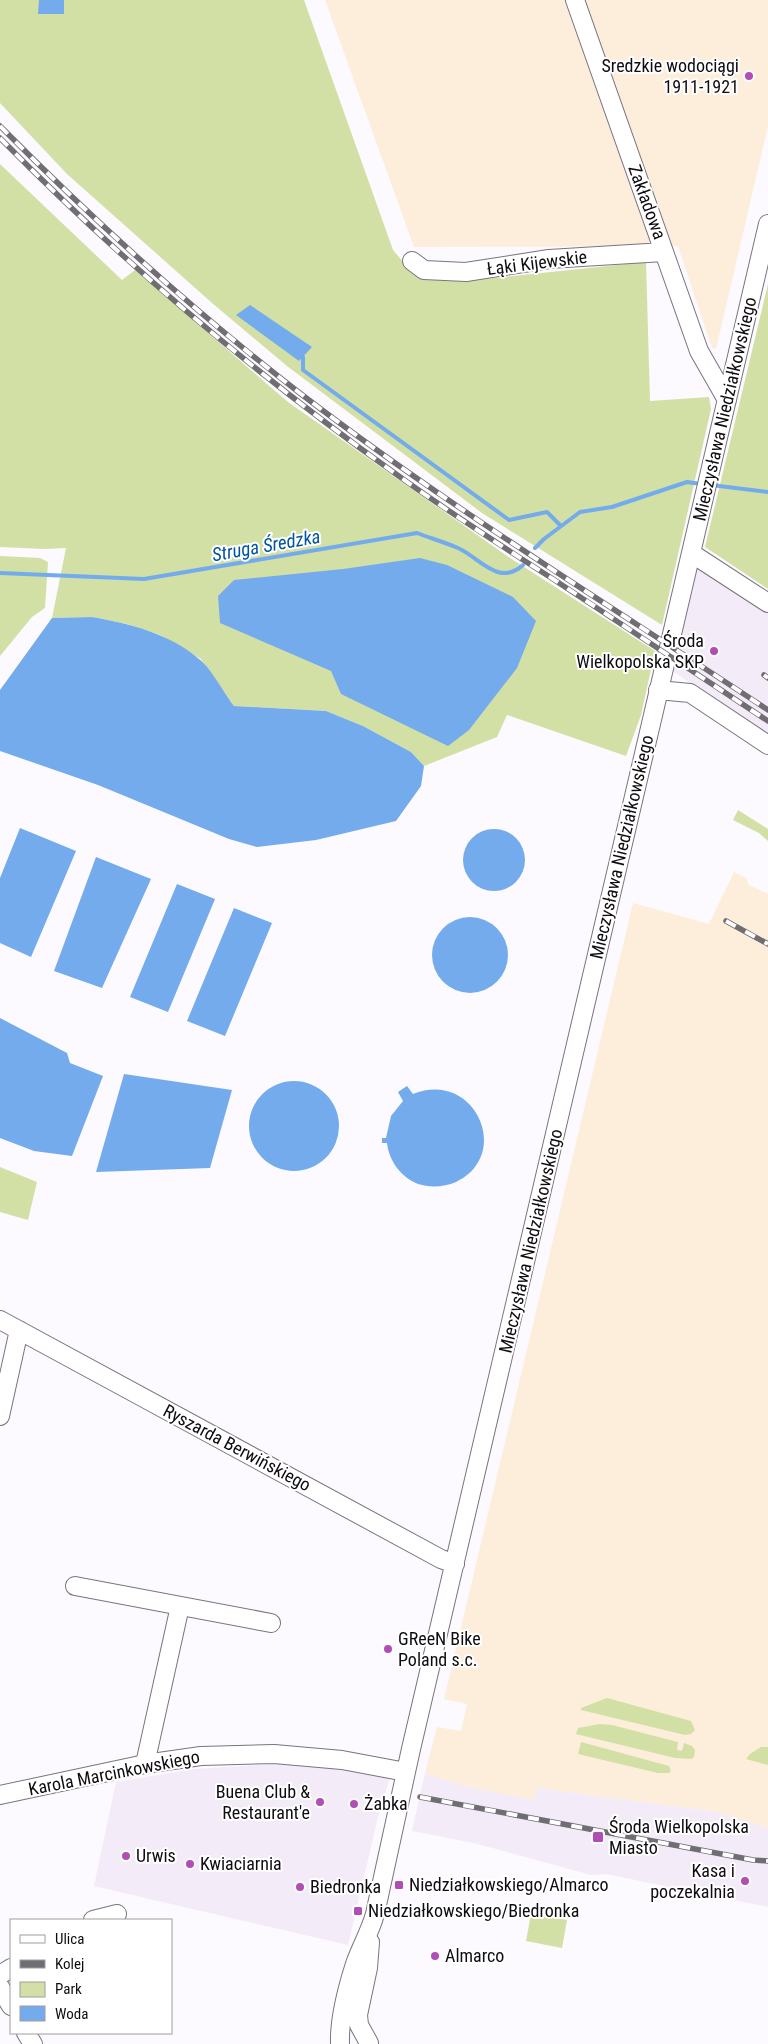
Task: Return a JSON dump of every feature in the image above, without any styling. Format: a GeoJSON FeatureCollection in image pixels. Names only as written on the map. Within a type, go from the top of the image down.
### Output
{"type":"FeatureCollection","features":[{"type":"Feature","properties":{"kind":"street","name":"Zakładowa"},"geometry":{"type":"LineString","coordinates":[[575,0],[699,351],[727,400]]}},
{"type":"Feature","properties":{"kind":"street","name":"Mieczysława Niedziałkowskiego"},"geometry":{"type":"LineString","coordinates":[[364,2044],[358,2014],[368,1968],[371,1929],[406,1772],[768,224]]}},
{"type":"Feature","properties":{"kind":"street","name":"Łąki Kijewskie"},"geometry":{"type":"LineString","coordinates":[[412,261],[424,270],[466,272],[549,259],[664,252]]}},
{"type":"Feature","properties":{"kind":"street"},"geometry":{"type":"LineString","coordinates":[[691,553],[768,604]]}},
{"type":"Feature","properties":{"kind":"street"},"geometry":{"type":"LineString","coordinates":[[658,690],[690,692],[768,745]]}},
{"type":"Feature","properties":{"kind":"street","name":"Ryszarda Berwińskiego"},"geometry":{"type":"LineString","coordinates":[[0,1320],[433,1554],[455,1564]]}},
{"type":"Feature","properties":{"kind":"street"},"geometry":{"type":"LineString","coordinates":[[0,1334],[19,1330],[0,1416]]}},
{"type":"Feature","properties":{"kind":"street"},"geometry":{"type":"LineString","coordinates":[[75,1586],[272,1623]]}},
{"type":"Feature","properties":{"kind":"street"},"geometry":{"type":"LineString","coordinates":[[145,1764],[180,1606]]}},
{"type":"Feature","properties":{"kind":"street","name":"Karola Marcinkowskiego"},"geometry":{"type":"LineString","coordinates":[[0,1795],[145,1764],[201,1756],[274,1754],[342,1760],[406,1772]]}},
{"type":"Feature","properties":{"kind":"street"},"geometry":{"type":"LineString","coordinates":[[97,1919],[117,1914]]}},
{"type":"Feature","properties":{"kind":"street","name":"Mieczysława Niedziałkowskiego"},"geometry":{"type":"LineString","coordinates":[[340,2044],[343,2011],[356,1964],[371,1929]]}},
{"type":"Feature","properties":{"kind":"street"},"geometry":{"type":"LineString","coordinates":[[0,1987],[10,2004]]}},
{"type":"Feature","properties":{"kind":"shaded area"},"geometry":{"type":"Polygon","coordinates":[[[325,0],[768,0],[768,126],[716,349],[712,348],[678,246],[414,247],[325,0]]]}},
{"type":"Feature","properties":{"kind":"shaded area"},"geometry":{"type":"Polygon","coordinates":[[[696,565],[768,613],[768,736],[671,670],[696,565]]]}},
{"type":"Feature","properties":{"kind":"shaded area"},"geometry":{"type":"Polygon","coordinates":[[[734,872],[746,878],[749,885],[768,894],[768,1828],[719,1812],[537,1788],[534,1800],[464,1786],[425,1773],[437,1727],[461,1731],[467,1704],[444,1699],[633,903],[709,924],[734,872]]]}},
{"type":"Feature","properties":{"kind":"shaded area"},"geometry":{"type":"Polygon","coordinates":[[[274,1764],[352,1770],[390,1778],[378,1817],[348,1945],[94,1886],[116,1782],[194,1769],[274,1764]]]}},
{"type":"Feature","properties":{"kind":"shaded area"},"geometry":{"type":"Polygon","coordinates":[[[425,1773],[464,1786],[534,1799],[537,1788],[719,1812],[768,1828],[768,1907],[606,1874],[591,1875],[474,1843],[412,1831],[425,1773]]]}},
{"type":"Feature","properties":{"kind":"green space"},"geometry":{"type":"Polygon","coordinates":[[[0,0],[304,0],[393,250],[414,275],[464,281],[646,262],[650,401],[709,397],[711,409],[662,625],[482,513],[287,366],[212,303],[67,174],[0,103],[0,0]]]}},
{"type":"Feature","properties":{"kind":"green space"},"geometry":{"type":"Polygon","coordinates":[[[0,164],[122,280],[135,270],[288,402],[510,558],[655,651],[641,715],[626,756],[507,715],[497,737],[424,766],[411,752],[363,726],[326,711],[234,706],[201,659],[160,635],[127,624],[92,617],[52,618],[66,548],[0,547],[0,164]]]}},
{"type":"Feature","properties":{"kind":"green space"},"geometry":{"type":"Polygon","coordinates":[[[768,284],[768,589],[705,547],[768,284]]]}},
{"type":"Feature","properties":{"kind":"green space"},"geometry":{"type":"Polygon","coordinates":[[[0,556],[40,558],[48,562],[45,608],[32,617],[0,656],[0,556]]]}},
{"type":"Feature","properties":{"kind":"green space"},"geometry":{"type":"Polygon","coordinates":[[[738,810],[768,829],[768,841],[759,833],[733,820],[738,810]]]}},
{"type":"Feature","properties":{"kind":"green space"},"geometry":{"type":"Polygon","coordinates":[[[0,1167],[37,1182],[28,1220],[0,1212],[0,1167]]]}},
{"type":"Feature","properties":{"kind":"green space"},"geometry":{"type":"Polygon","coordinates":[[[607,1698],[691,1721],[695,1730],[691,1734],[685,1735],[581,1710],[581,1708],[607,1698]]]}},
{"type":"Feature","properties":{"kind":"green space"},"geometry":{"type":"Polygon","coordinates":[[[600,1724],[612,1725],[678,1742],[677,1750],[682,1751],[684,1743],[692,1746],[695,1750],[694,1757],[691,1759],[675,1758],[576,1734],[578,1728],[600,1724]]]}},
{"type":"Feature","properties":{"kind":"green space"},"geometry":{"type":"Polygon","coordinates":[[[581,1742],[669,1766],[671,1771],[669,1773],[658,1773],[578,1754],[581,1742]]]}},
{"type":"Feature","properties":{"kind":"green space"},"geometry":{"type":"Polygon","coordinates":[[[761,1747],[768,1747],[768,1765],[746,1759],[761,1747]]]}},
{"type":"Feature","properties":{"kind":"green space"},"geometry":{"type":"Polygon","coordinates":[[[531,1914],[567,1920],[562,1948],[526,1941],[531,1914]]]}},
{"type":"Feature","properties":{"kind":"water"},"geometry":{"type":"Polygon","coordinates":[[[39,0],[64,0],[64,14],[38,14],[39,0]]]}},
{"type":"Feature","properties":{"kind":"water"},"geometry":{"type":"Polygon","coordinates":[[[250,305],[312,347],[299,361],[236,315],[250,305]]]}},
{"type":"Feature","properties":{"kind":"water"},"geometry":{"type":"Polygon","coordinates":[[[420,558],[447,565],[513,597],[536,621],[517,668],[469,730],[448,746],[341,694],[331,671],[220,623],[218,596],[234,580],[343,569],[420,558]]]}},
{"type":"Feature","properties":{"kind":"water"},"geometry":{"type":"Polygon","coordinates":[[[92,617],[135,627],[175,642],[204,663],[234,706],[326,711],[363,726],[411,752],[424,766],[421,786],[396,821],[316,840],[257,847],[229,839],[98,785],[0,751],[0,690],[52,618],[92,617]]]}},
{"type":"Feature","properties":{"kind":"water"},"geometry":{"type":"Polygon","coordinates":[[[20,828],[76,851],[31,957],[0,943],[0,878],[20,828]]]}},
{"type":"Feature","properties":{"kind":"water"},"geometry":{"type":"Polygon","coordinates":[[[494,829],[511,834],[516,838],[520,843],[525,860],[520,877],[516,882],[511,886],[494,891],[477,886],[472,882],[468,877],[463,860],[468,843],[472,838],[477,834],[494,829]]]}},
{"type":"Feature","properties":{"kind":"water"},"geometry":{"type":"Polygon","coordinates":[[[96,857],[151,879],[102,988],[54,971],[96,857]]]}},
{"type":"Feature","properties":{"kind":"water"},"geometry":{"type":"Polygon","coordinates":[[[177,884],[215,899],[168,1012],[130,997],[177,884]]]}},
{"type":"Feature","properties":{"kind":"water"},"geometry":{"type":"Polygon","coordinates":[[[234,908],[272,923],[225,1036],[187,1021],[234,908]]]}},
{"type":"Feature","properties":{"kind":"water"},"geometry":{"type":"Polygon","coordinates":[[[470,917],[484,920],[497,928],[505,941],[508,955],[505,969],[497,982],[484,990],[470,993],[456,990],[443,982],[435,969],[432,955],[435,941],[443,928],[456,920],[470,917]]]}},
{"type":"Feature","properties":{"kind":"water"},"geometry":{"type":"Polygon","coordinates":[[[0,1018],[67,1053],[70,1063],[103,1076],[72,1156],[34,1151],[0,1138],[0,1018]]]}},
{"type":"Feature","properties":{"kind":"water"},"geometry":{"type":"Polygon","coordinates":[[[124,1074],[232,1090],[210,1168],[96,1172],[124,1074]]]}},
{"type":"Feature","properties":{"kind":"water"},"geometry":{"type":"Polygon","coordinates":[[[294,1081],[311,1085],[326,1094],[335,1109],[339,1126],[335,1143],[326,1158],[311,1167],[294,1171],[277,1167],[262,1158],[253,1143],[249,1126],[253,1109],[262,1094],[277,1085],[294,1081]]]}},
{"type":"Feature","properties":{"kind":"water"},"geometry":{"type":"Polygon","coordinates":[[[407,1086],[413,1094],[435,1089],[454,1093],[469,1104],[479,1118],[484,1136],[482,1153],[473,1169],[456,1182],[442,1186],[433,1186],[418,1184],[412,1181],[401,1173],[393,1162],[387,1143],[382,1143],[382,1138],[386,1138],[391,1116],[403,1101],[398,1092],[407,1086]]]}},
{"type":"Feature","properties":{"kind":"waterway"},"geometry":{"type":"LineString","coordinates":[[303,357],[303,370],[509,520],[547,512],[561,526]]}},
{"type":"Feature","properties":{"kind":"waterway","name":"Struga Średzka"},"geometry":{"type":"LineString","coordinates":[[535,548],[580,512],[612,507],[687,482],[701,484]]}},
{"type":"Feature","properties":{"kind":"waterway","name":"Struga Średzka"},"geometry":{"type":"LineString","coordinates":[[711,485],[768,492]]}},
{"type":"Feature","properties":{"kind":"waterway","name":"Struga Średzka"},"geometry":{"type":"LineString","coordinates":[[0,573],[144,579],[417,533],[458,548],[498,572],[514,571],[523,565]]}},
{"type":"Feature","properties":{"kind":"railway"},"geometry":{"type":"LineString","coordinates":[[0,126],[72,197],[146,265],[301,394],[357,436],[473,517],[768,710]]}},
{"type":"Feature","properties":{"kind":"railway"},"geometry":{"type":"LineString","coordinates":[[0,138],[93,229],[190,315],[343,436],[474,528],[768,721]]}},
{"type":"Feature","properties":{"kind":"railway"},"geometry":{"type":"LineString","coordinates":[[764,675],[768,678]]}},
{"type":"Feature","properties":{"kind":"railway"},"geometry":{"type":"LineString","coordinates":[[726,921],[768,944]]}},
{"type":"Feature","properties":{"kind":"railway"},"geometry":{"type":"LineString","coordinates":[[420,1797],[753,1860],[768,1861]]}},
{"type":"Feature","properties":{"kind":"place","name":"Sredzkie wodociągi 1911-1921"},"geometry":{"type":"Point","coordinates":[749,76]}},
{"type":"Feature","properties":{"kind":"place","name":"Środa Wielkopolska SKP"},"geometry":{"type":"Point","coordinates":[714,651]}},
{"type":"Feature","properties":{"kind":"place","name":"GReeN Bike Poland s.c."},"geometry":{"type":"Point","coordinates":[388,1649]}},
{"type":"Feature","properties":{"kind":"place","name":"Buena Club & Restaurant'e"},"geometry":{"type":"Point","coordinates":[320,1802]}},
{"type":"Feature","properties":{"kind":"place","name":"Żabka"},"geometry":{"type":"Point","coordinates":[354,1804]}},
{"type":"Feature","properties":{"kind":"place","name":"Środa Wielkopolska Miasto"},"geometry":{"type":"Point","coordinates":[598,1837]}},
{"type":"Feature","properties":{"kind":"place","name":"Urwis"},"geometry":{"type":"Point","coordinates":[126,1856]}},
{"type":"Feature","properties":{"kind":"place","name":"Kwiaciarnia"},"geometry":{"type":"Point","coordinates":[190,1864]}},
{"type":"Feature","properties":{"kind":"place","name":"Kasa i poczekalnia"},"geometry":{"type":"Point","coordinates":[745,1881]}},
{"type":"Feature","properties":{"kind":"place","name":"Niedziałkowskiego/Almarco"},"geometry":{"type":"Point","coordinates":[399,1885]}},
{"type":"Feature","properties":{"kind":"place","name":"Biedronka"},"geometry":{"type":"Point","coordinates":[300,1887]}},
{"type":"Feature","properties":{"kind":"place","name":"Niedziałkowskiego/Biedronka"},"geometry":{"type":"Point","coordinates":[358,1911]}},
{"type":"Feature","properties":{"kind":"place","name":"Almarco"},"geometry":{"type":"Point","coordinates":[435,1956]}}]}
